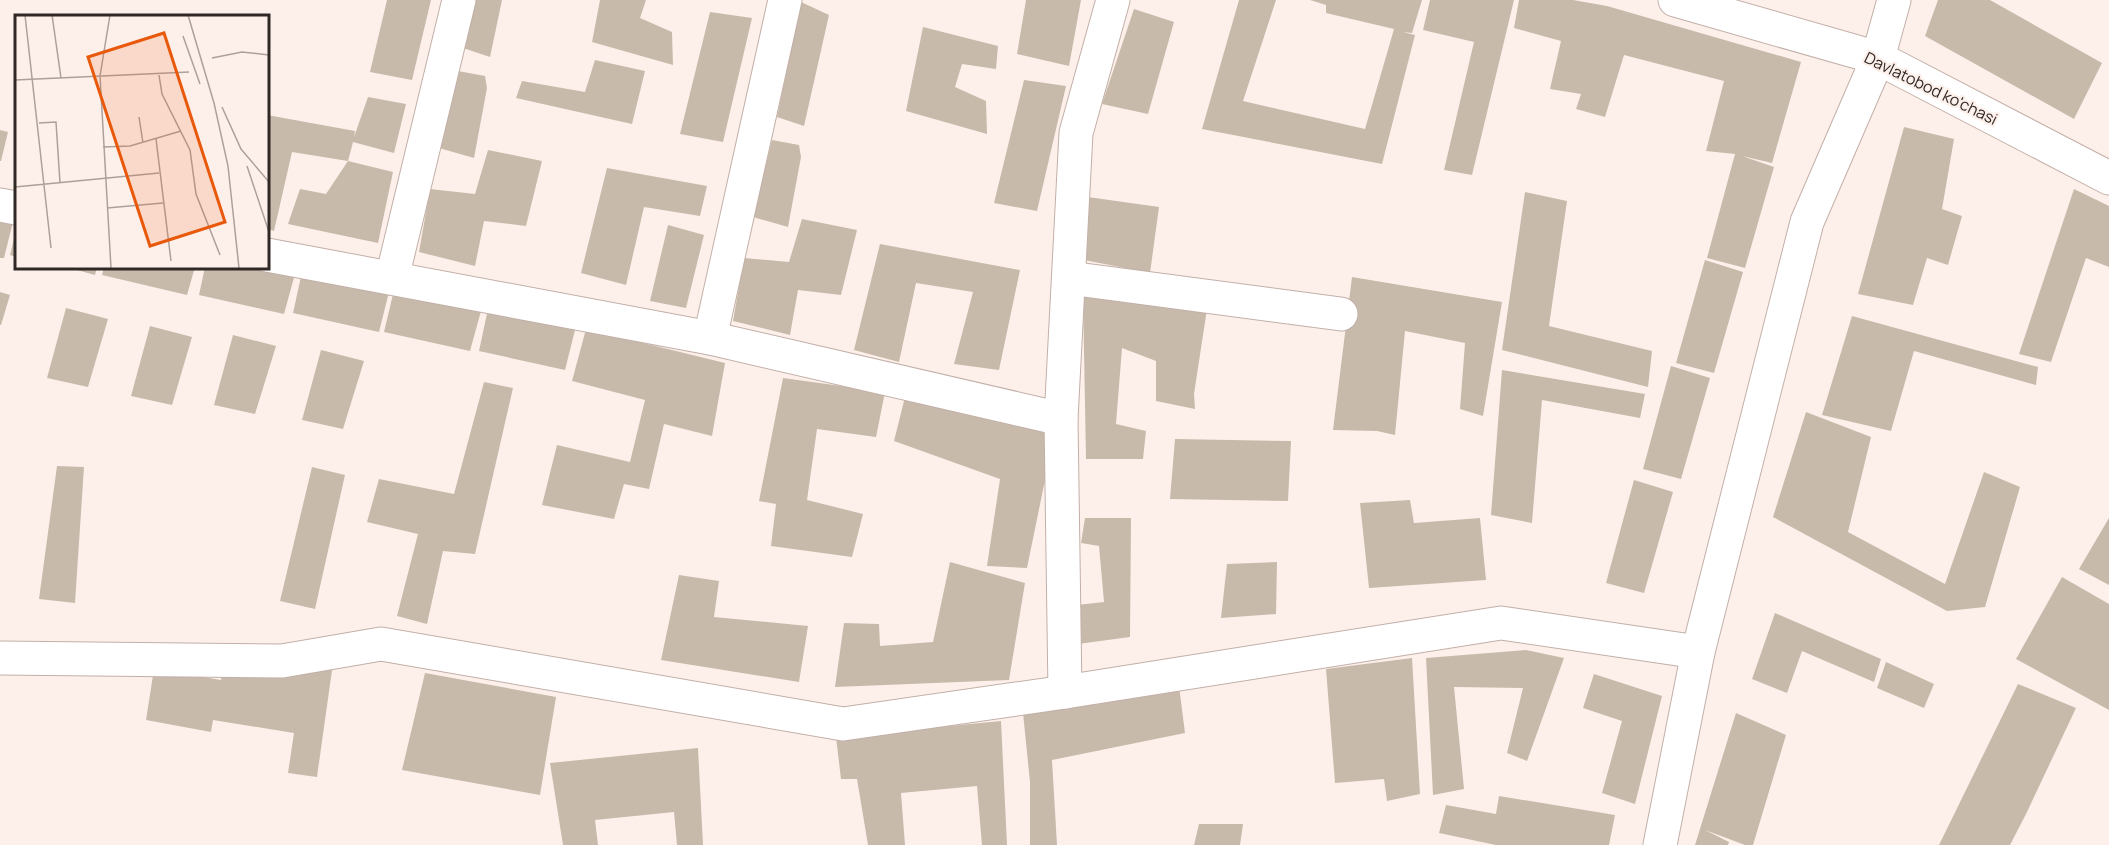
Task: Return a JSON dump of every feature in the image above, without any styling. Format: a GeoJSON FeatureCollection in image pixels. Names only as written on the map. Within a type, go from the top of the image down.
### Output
{"type":"FeatureCollection","features":[{"type":"Feature","properties":{"kind":"street"},"geometry":{"type":"LineString","coordinates":[[392,279],[459,0]]}},
{"type":"Feature","properties":{"kind":"street"},"geometry":{"type":"LineString","coordinates":[[710,338],[785,0]]}},
{"type":"Feature","properties":{"kind":"street"},"geometry":{"type":"LineString","coordinates":[[1065,692],[1061,419],[1076,133],[1113,0]]}},
{"type":"Feature","properties":{"kind":"street","name":"Davlatobod ko'chasi"},"geometry":{"type":"LineString","coordinates":[[1675,0],[1878,58],[2109,178]]}},
{"type":"Feature","properties":{"kind":"street"},"geometry":{"type":"LineString","coordinates":[[1660,845],[1698,652],[1807,222],[1878,58],[1894,0]]}},
{"type":"Feature","properties":{"kind":"street"},"geometry":{"type":"LineString","coordinates":[[0,205],[15,208]]}},
{"type":"Feature","properties":{"kind":"street"},"geometry":{"type":"LineString","coordinates":[[268,255],[710,338],[1061,419]]}},
{"type":"Feature","properties":{"kind":"street"},"geometry":{"type":"LineString","coordinates":[[1069,278],[1341,314]]}},
{"type":"Feature","properties":{"kind":"street"},"geometry":{"type":"LineString","coordinates":[[0,658],[282,661],[381,644],[843,724],[1065,692],[1501,623],[1698,652]]}},
{"type":"Feature","properties":{"kind":"building"},"geometry":{"type":"Polygon","coordinates":[[[387,0],[431,0],[412,80],[370,72],[387,0]]]}},
{"type":"Feature","properties":{"kind":"building"},"geometry":{"type":"Polygon","coordinates":[[[473,0],[502,0],[490,57],[463,48],[473,0]]]}},
{"type":"Feature","properties":{"kind":"building"},"geometry":{"type":"Polygon","coordinates":[[[600,0],[646,0],[640,18],[672,32],[673,65],[592,42],[600,0]]]}},
{"type":"Feature","properties":{"kind":"building"},"geometry":{"type":"Polygon","coordinates":[[[1026,0],[1081,0],[1069,66],[1017,54],[1026,0]]]}},
{"type":"Feature","properties":{"kind":"building"},"geometry":{"type":"Polygon","coordinates":[[[1239,0],[1276,0],[1243,101],[1365,129],[1394,29],[1326,13],[1326,5],[1310,0],[1422,0],[1412,33],[1403,32],[1415,35],[1382,164],[1202,129],[1239,0]]]}},
{"type":"Feature","properties":{"kind":"building"},"geometry":{"type":"Polygon","coordinates":[[[1430,0],[1514,0],[1472,175],[1444,170],[1474,42],[1423,30],[1430,0]]]}},
{"type":"Feature","properties":{"kind":"building"},"geometry":{"type":"Polygon","coordinates":[[[1519,0],[1573,0],[1607,6],[1801,62],[1772,163],[1742,156],[1774,167],[1745,268],[1707,258],[1735,154],[1706,151],[1724,81],[1624,55],[1605,117],[1576,109],[1581,94],[1550,89],[1561,41],[1514,28],[1519,0]]]}},
{"type":"Feature","properties":{"kind":"building"},"geometry":{"type":"Polygon","coordinates":[[[1938,0],[1990,0],[2102,63],[2074,119],[1925,36],[1938,0]]]}},
{"type":"Feature","properties":{"kind":"building"},"geometry":{"type":"Polygon","coordinates":[[[801,2],[829,15],[804,126],[777,117],[801,2]]]}},
{"type":"Feature","properties":{"kind":"building"},"geometry":{"type":"Polygon","coordinates":[[[1134,9],[1174,22],[1148,114],[1102,104],[1134,9]]]}},
{"type":"Feature","properties":{"kind":"building"},"geometry":{"type":"Polygon","coordinates":[[[710,12],[752,18],[723,142],[680,134],[710,12]]]}},
{"type":"Feature","properties":{"kind":"building"},"geometry":{"type":"Polygon","coordinates":[[[923,27],[998,46],[996,69],[962,64],[955,87],[986,101],[987,134],[906,111],[923,27]]]}},
{"type":"Feature","properties":{"kind":"building"},"geometry":{"type":"Polygon","coordinates":[[[595,60],[645,71],[632,124],[516,98],[522,81],[585,92],[595,60]]]}},
{"type":"Feature","properties":{"kind":"building"},"geometry":{"type":"Polygon","coordinates":[[[458,71],[485,76],[487,88],[474,158],[439,148],[458,71]]]}},
{"type":"Feature","properties":{"kind":"building"},"geometry":{"type":"Polygon","coordinates":[[[1024,80],[1066,86],[1037,211],[994,203],[1024,80]]]}},
{"type":"Feature","properties":{"kind":"building"},"geometry":{"type":"Polygon","coordinates":[[[368,97],[406,104],[394,153],[353,142],[348,161],[292,152],[274,231],[268,229],[268,115],[355,131],[354,137],[368,97]]]}},
{"type":"Feature","properties":{"kind":"building"},"geometry":{"type":"Polygon","coordinates":[[[1904,127],[1954,139],[1942,209],[1962,216],[1948,265],[1927,258],[1913,305],[1858,294],[1904,127]]]}},
{"type":"Feature","properties":{"kind":"building"},"geometry":{"type":"Polygon","coordinates":[[[0,130],[8,132],[1,161],[0,161],[0,130]]]}},
{"type":"Feature","properties":{"kind":"building"},"geometry":{"type":"Polygon","coordinates":[[[772,140],[799,145],[801,157],[788,227],[753,217],[772,140]]]}},
{"type":"Feature","properties":{"kind":"building"},"geometry":{"type":"Polygon","coordinates":[[[488,150],[542,161],[526,226],[484,221],[475,266],[419,252],[430,189],[475,194],[488,150]]]}},
{"type":"Feature","properties":{"kind":"building"},"geometry":{"type":"Polygon","coordinates":[[[348,161],[393,172],[378,243],[288,224],[300,189],[326,194],[348,161]]]}},
{"type":"Feature","properties":{"kind":"building"},"geometry":{"type":"Polygon","coordinates":[[[607,168],[707,186],[700,216],[644,207],[626,285],[581,273],[607,168]]]}},
{"type":"Feature","properties":{"kind":"building"},"geometry":{"type":"Polygon","coordinates":[[[2074,189],[2109,206],[2109,267],[2086,258],[2051,362],[2019,354],[2074,189]]]}},
{"type":"Feature","properties":{"kind":"building"},"geometry":{"type":"Polygon","coordinates":[[[1525,192],[1567,201],[1549,326],[1652,351],[1648,387],[1502,350],[1525,192]]]}},
{"type":"Feature","properties":{"kind":"building"},"geometry":{"type":"Polygon","coordinates":[[[1088,197],[1159,207],[1150,273],[1079,259],[1088,197]]]}},
{"type":"Feature","properties":{"kind":"building"},"geometry":{"type":"Polygon","coordinates":[[[0,215],[14,218],[4,258],[0,258],[0,215]]]}},
{"type":"Feature","properties":{"kind":"building"},"geometry":{"type":"Polygon","coordinates":[[[802,219],[857,230],[841,295],[798,290],[790,335],[733,321],[744,258],[789,262],[802,219]]]}},
{"type":"Feature","properties":{"kind":"building"},"geometry":{"type":"Polygon","coordinates":[[[668,225],[704,235],[686,308],[650,301],[668,225]]]}},
{"type":"Feature","properties":{"kind":"building"},"geometry":{"type":"Polygon","coordinates":[[[15,234],[15,257],[10,255],[15,234]]]}},
{"type":"Feature","properties":{"kind":"building"},"geometry":{"type":"Polygon","coordinates":[[[880,244],[1020,270],[999,370],[954,364],[973,292],[916,283],[899,362],[854,350],[880,244]]]}},
{"type":"Feature","properties":{"kind":"building"},"geometry":{"type":"Polygon","coordinates":[[[1705,260],[1743,272],[1714,373],[1676,363],[1705,260]]]}},
{"type":"Feature","properties":{"kind":"building"},"geometry":{"type":"Polygon","coordinates":[[[268,267],[295,274],[284,314],[199,295],[205,268],[268,267]]]}},
{"type":"Feature","properties":{"kind":"building"},"geometry":{"type":"Polygon","coordinates":[[[70,268],[97,268],[95,275],[70,268]]]}},
{"type":"Feature","properties":{"kind":"building"},"geometry":{"type":"Polygon","coordinates":[[[104,268],[195,268],[187,295],[102,275],[104,268]]]}},
{"type":"Feature","properties":{"kind":"building"},"geometry":{"type":"Polygon","coordinates":[[[302,272],[389,292],[379,332],[293,313],[302,272]]]}},
{"type":"Feature","properties":{"kind":"building"},"geometry":{"type":"Polygon","coordinates":[[[1352,277],[1502,302],[1483,416],[1460,409],[1465,343],[1405,331],[1395,435],[1377,431],[1333,430],[1352,277]]]}},
{"type":"Feature","properties":{"kind":"building"},"geometry":{"type":"Polygon","coordinates":[[[394,290],[481,311],[470,351],[384,332],[394,290]]]}},
{"type":"Feature","properties":{"kind":"building"},"geometry":{"type":"Polygon","coordinates":[[[0,292],[10,295],[1,325],[0,325],[0,292]]]}},
{"type":"Feature","properties":{"kind":"building"},"geometry":{"type":"Polygon","coordinates":[[[1083,297],[1207,309],[1194,394],[1195,409],[1156,401],[1156,361],[1122,348],[1116,424],[1146,431],[1143,459],[1086,459],[1083,297]]]}},
{"type":"Feature","properties":{"kind":"building"},"geometry":{"type":"Polygon","coordinates":[[[66,308],[108,319],[88,387],[47,378],[66,308]]]}},
{"type":"Feature","properties":{"kind":"building"},"geometry":{"type":"Polygon","coordinates":[[[488,309],[575,330],[565,370],[479,351],[488,309]]]}},
{"type":"Feature","properties":{"kind":"building"},"geometry":{"type":"Polygon","coordinates":[[[1852,316],[2038,367],[2036,385],[1914,351],[1891,431],[1822,415],[1852,316]]]}},
{"type":"Feature","properties":{"kind":"building"},"geometry":{"type":"Polygon","coordinates":[[[150,326],[192,337],[172,405],[131,396],[150,326]]]}},
{"type":"Feature","properties":{"kind":"building"},"geometry":{"type":"Polygon","coordinates":[[[586,329],[725,363],[712,436],[664,424],[649,489],[624,484],[614,519],[542,505],[557,445],[630,462],[645,400],[572,381],[586,329]]]}},
{"type":"Feature","properties":{"kind":"building"},"geometry":{"type":"Polygon","coordinates":[[[233,335],[276,346],[255,414],[214,405],[233,335]]]}},
{"type":"Feature","properties":{"kind":"building"},"geometry":{"type":"Polygon","coordinates":[[[321,350],[364,361],[343,429],[302,420],[321,350]]]}},
{"type":"Feature","properties":{"kind":"building"},"geometry":{"type":"Polygon","coordinates":[[[1671,366],[1710,378],[1681,479],[1643,469],[1671,366]]]}},
{"type":"Feature","properties":{"kind":"building"},"geometry":{"type":"Polygon","coordinates":[[[1502,370],[1645,394],[1640,418],[1542,400],[1532,523],[1491,515],[1502,370]]]}},
{"type":"Feature","properties":{"kind":"building"},"geometry":{"type":"Polygon","coordinates":[[[783,378],[885,392],[876,437],[817,429],[807,500],[863,514],[852,557],[771,546],[776,504],[759,501],[783,378]]]}},
{"type":"Feature","properties":{"kind":"building"},"geometry":{"type":"Polygon","coordinates":[[[484,382],[513,388],[475,554],[443,551],[427,624],[397,616],[418,534],[367,522],[379,479],[454,494],[484,382]]]}},
{"type":"Feature","properties":{"kind":"building"},"geometry":{"type":"Polygon","coordinates":[[[905,397],[1055,431],[1027,568],[987,566],[1000,479],[894,441],[905,397]]]}},
{"type":"Feature","properties":{"kind":"building"},"geometry":{"type":"Polygon","coordinates":[[[1806,412],[1871,437],[1848,532],[1945,584],[1984,472],[2020,487],[1985,607],[1947,611],[1773,517],[1806,412]]]}},
{"type":"Feature","properties":{"kind":"building"},"geometry":{"type":"Polygon","coordinates":[[[1175,439],[1291,441],[1288,501],[1170,499],[1175,439]]]}},
{"type":"Feature","properties":{"kind":"building"},"geometry":{"type":"Polygon","coordinates":[[[57,466],[84,467],[75,603],[39,599],[57,466]]]}},
{"type":"Feature","properties":{"kind":"building"},"geometry":{"type":"Polygon","coordinates":[[[312,467],[345,475],[315,609],[280,601],[312,467]]]}},
{"type":"Feature","properties":{"kind":"building"},"geometry":{"type":"Polygon","coordinates":[[[1634,480],[1673,492],[1644,593],[1606,583],[1634,480]]]}},
{"type":"Feature","properties":{"kind":"building"},"geometry":{"type":"Polygon","coordinates":[[[1410,500],[1414,523],[1480,518],[1486,580],[1369,588],[1360,503],[1410,500]]]}},
{"type":"Feature","properties":{"kind":"building"},"geometry":{"type":"Polygon","coordinates":[[[1085,518],[1131,518],[1130,637],[1078,644],[1077,605],[1104,602],[1099,546],[1081,543],[1085,518]]]}},
{"type":"Feature","properties":{"kind":"building"},"geometry":{"type":"Polygon","coordinates":[[[2109,518],[2109,585],[2079,569],[2109,518]]]}},
{"type":"Feature","properties":{"kind":"building"},"geometry":{"type":"Polygon","coordinates":[[[950,562],[1025,583],[1009,680],[835,687],[844,623],[879,624],[880,646],[933,642],[950,562]]]}},
{"type":"Feature","properties":{"kind":"building"},"geometry":{"type":"Polygon","coordinates":[[[1277,562],[1276,614],[1221,618],[1227,564],[1277,562]]]}},
{"type":"Feature","properties":{"kind":"building"},"geometry":{"type":"Polygon","coordinates":[[[679,575],[719,581],[714,617],[808,626],[799,682],[661,660],[679,575]]]}},
{"type":"Feature","properties":{"kind":"building"},"geometry":{"type":"Polygon","coordinates":[[[2062,577],[2109,604],[2109,710],[2016,659],[2062,577]]]}},
{"type":"Feature","properties":{"kind":"building"},"geometry":{"type":"Polygon","coordinates":[[[1775,613],[1881,659],[1874,682],[1802,651],[1787,693],[1752,679],[1775,613]]]}},
{"type":"Feature","properties":{"kind":"building"},"geometry":{"type":"Polygon","coordinates":[[[226,650],[333,663],[317,777],[288,773],[294,733],[213,720],[211,732],[146,720],[154,669],[221,680],[226,650]]]}},
{"type":"Feature","properties":{"kind":"building"},"geometry":{"type":"Polygon","coordinates":[[[1526,650],[1564,658],[1527,761],[1507,753],[1523,688],[1454,687],[1464,789],[1433,795],[1426,658],[1526,650]]]}},
{"type":"Feature","properties":{"kind":"building"},"geometry":{"type":"Polygon","coordinates":[[[1412,658],[1420,794],[1387,801],[1384,779],[1335,783],[1326,669],[1412,658]]]}},
{"type":"Feature","properties":{"kind":"building"},"geometry":{"type":"Polygon","coordinates":[[[1886,662],[1934,684],[1924,708],[1877,688],[1886,662]]]}},
{"type":"Feature","properties":{"kind":"building"},"geometry":{"type":"Polygon","coordinates":[[[425,673],[556,697],[540,795],[402,770],[425,673]]]}},
{"type":"Feature","properties":{"kind":"building"},"geometry":{"type":"Polygon","coordinates":[[[1594,674],[1662,696],[1635,804],[1602,793],[1622,721],[1583,708],[1594,674]]]}},
{"type":"Feature","properties":{"kind":"building"},"geometry":{"type":"Polygon","coordinates":[[[2018,684],[2076,708],[2026,814],[2010,845],[1939,845],[2018,684]]]}},
{"type":"Feature","properties":{"kind":"building"},"geometry":{"type":"Polygon","coordinates":[[[1179,686],[1185,733],[1052,760],[1057,845],[1030,845],[1030,782],[1023,713],[1179,686]]]}},
{"type":"Feature","properties":{"kind":"building"},"geometry":{"type":"Polygon","coordinates":[[[1736,713],[1786,735],[1753,845],[1745,845],[1705,830],[1729,842],[1728,845],[1695,845],[1736,713]]]}},
{"type":"Feature","properties":{"kind":"building"},"geometry":{"type":"Polygon","coordinates":[[[1001,721],[1007,845],[982,845],[977,786],[901,793],[905,845],[868,845],[857,779],[841,779],[836,737],[1001,721]]]}},
{"type":"Feature","properties":{"kind":"building"},"geometry":{"type":"Polygon","coordinates":[[[698,748],[703,845],[677,845],[674,812],[595,820],[598,845],[563,845],[550,763],[698,748]]]}},
{"type":"Feature","properties":{"kind":"building"},"geometry":{"type":"Polygon","coordinates":[[[1499,796],[1615,815],[1609,845],[1496,845],[1439,833],[1446,805],[1496,814],[1499,796]]]}},
{"type":"Feature","properties":{"kind":"building"},"geometry":{"type":"Polygon","coordinates":[[[1199,824],[1243,824],[1240,845],[1194,845],[1199,824]]]}}]}
